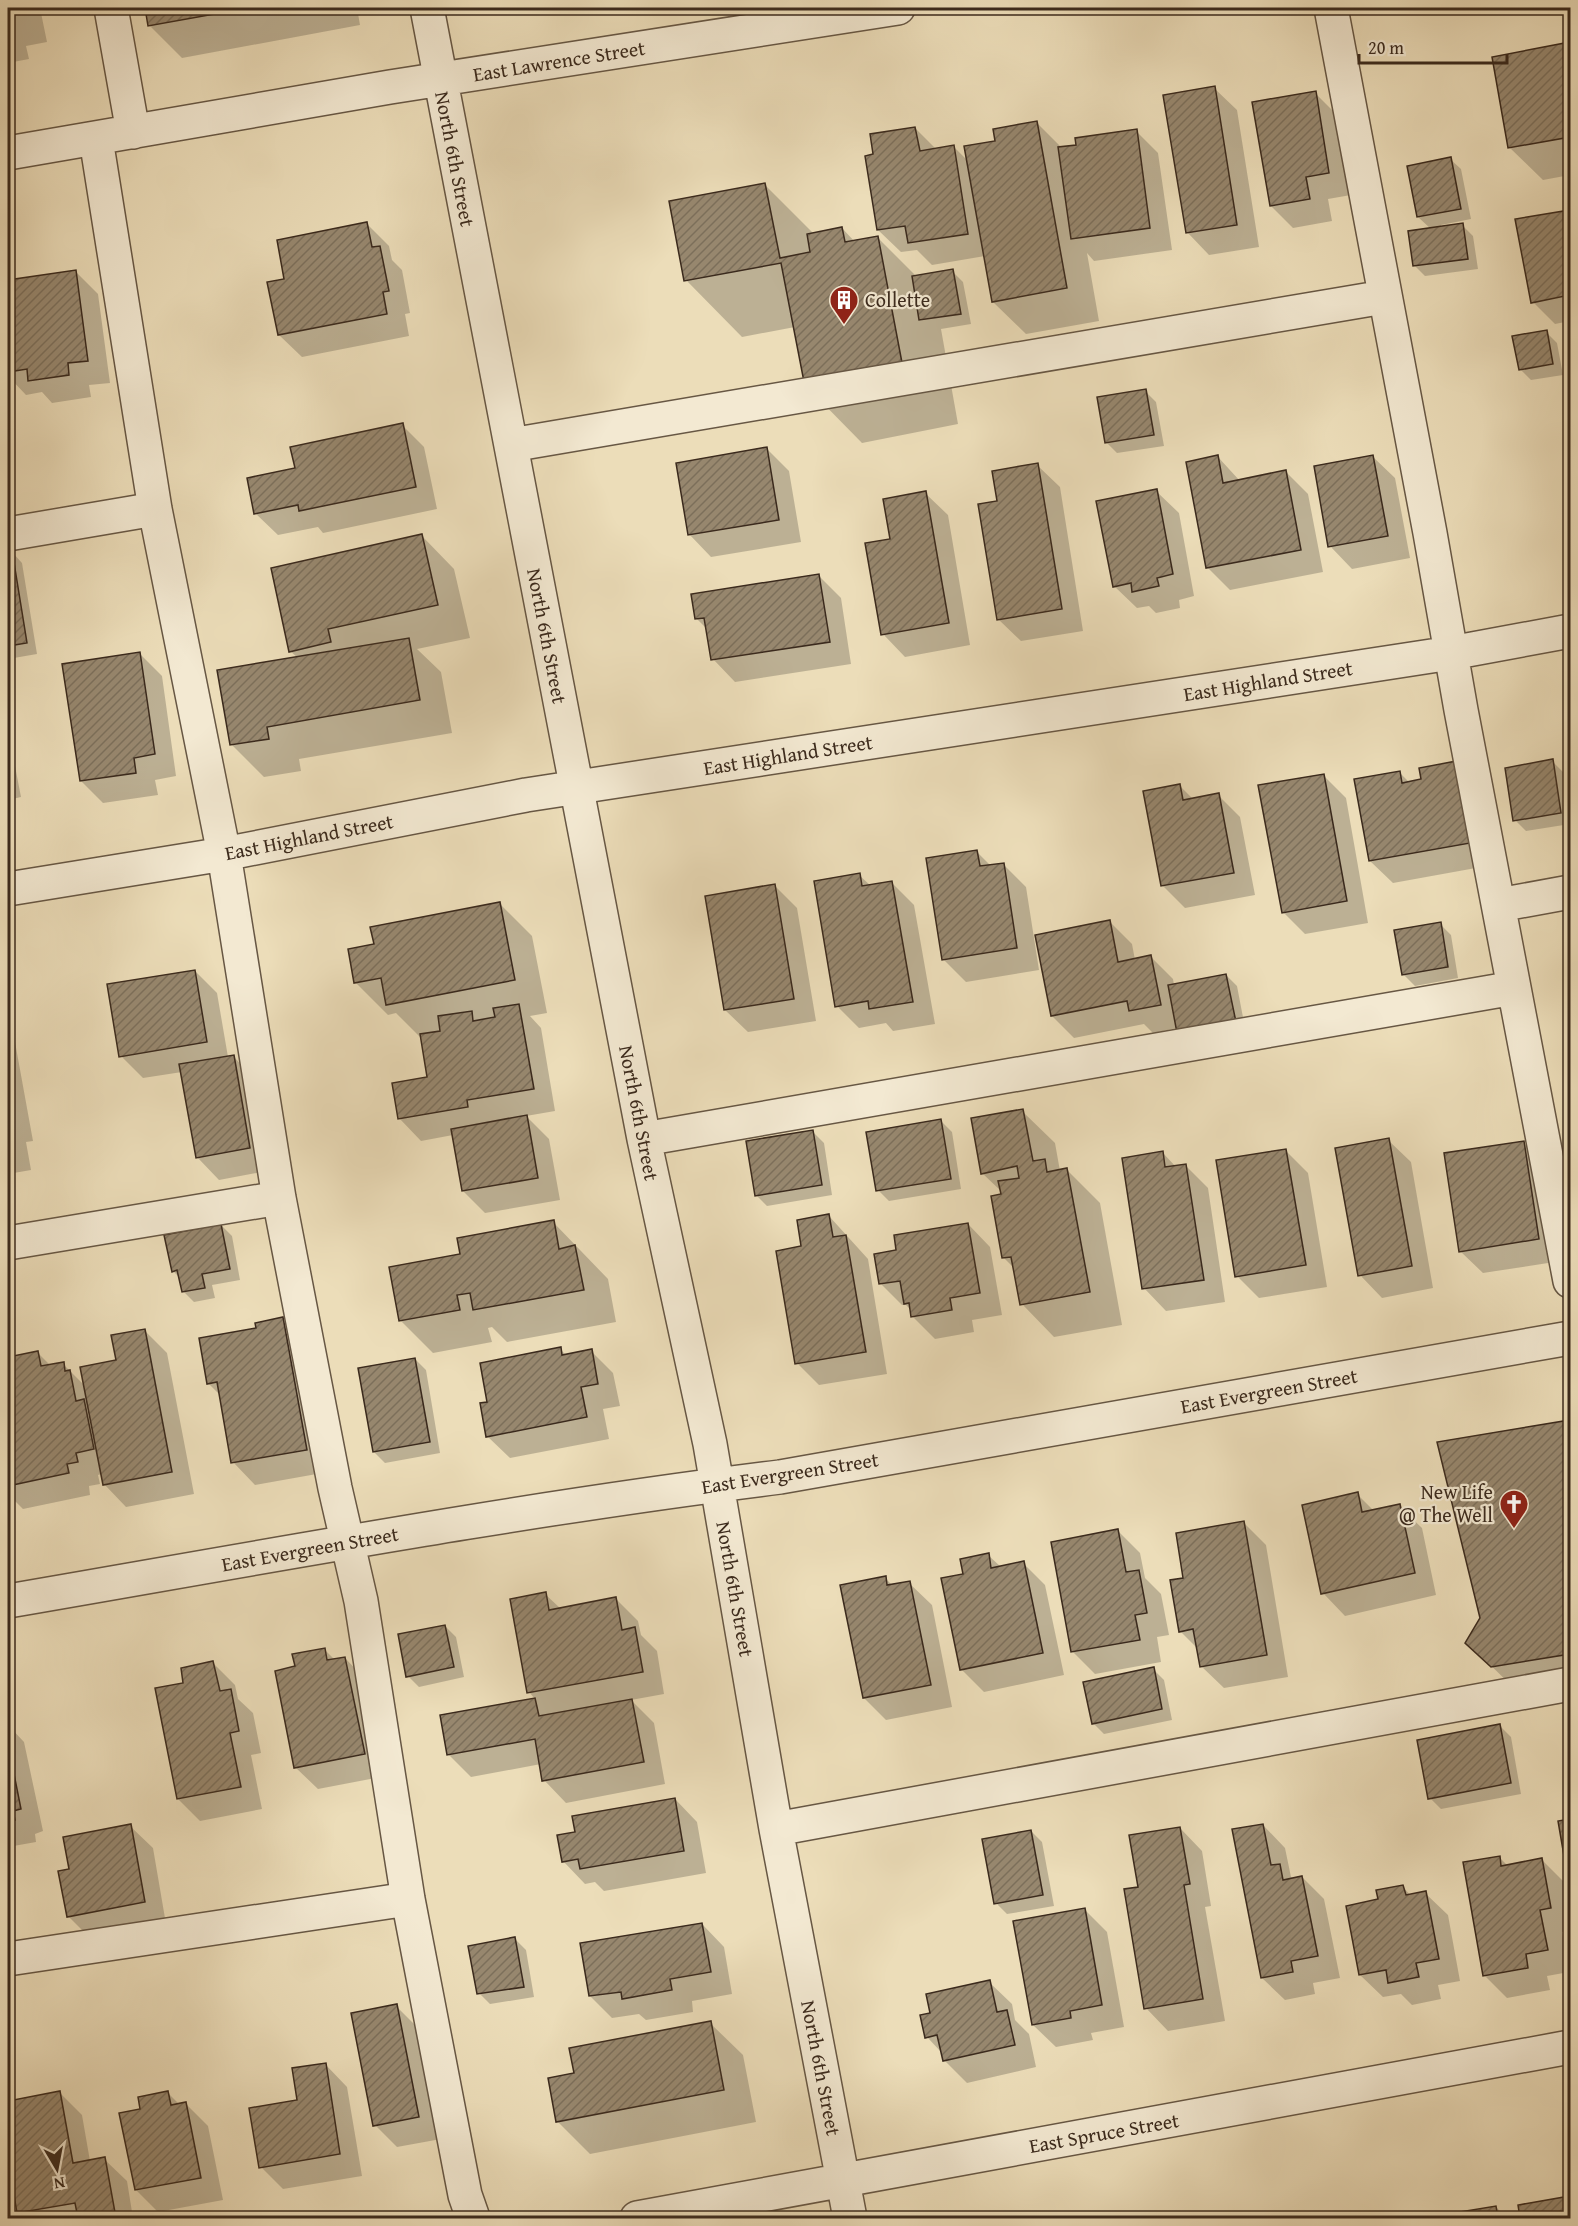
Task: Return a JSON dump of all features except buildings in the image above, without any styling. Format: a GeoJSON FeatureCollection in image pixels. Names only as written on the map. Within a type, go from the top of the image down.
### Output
{"type":"FeatureCollection","features":[{"type":"Feature","properties":{"kind":"street"},"geometry":{"type":"LineString","coordinates":[[111,8],[133,132]]}},
{"type":"Feature","properties":{"kind":"street","name":"North 6th Street"},"geometry":{"type":"LineString","coordinates":[[427,8],[644,1139],[717,1485],[776,1829],[850,2218]]}},
{"type":"Feature","properties":{"kind":"street","name":"East Lawrence Street"},"geometry":{"type":"LineString","coordinates":[[8,153],[440,80],[898,8]]}},
{"type":"Feature","properties":{"kind":"street"},"geometry":{"type":"LineString","coordinates":[[1331,8],[1570,1281]]}},
{"type":"Feature","properties":{"kind":"street"},"geometry":{"type":"LineString","coordinates":[[96,139],[155,509],[224,854],[279,1198],[335,1488],[361,1601],[408,1899],[465,2195],[473,2218]]}},
{"type":"Feature","properties":{"kind":"street"},"geometry":{"type":"LineString","coordinates":[[511,445],[1384,297]]}},
{"type":"Feature","properties":{"kind":"street"},"geometry":{"type":"LineString","coordinates":[[8,534],[155,509]]}},
{"type":"Feature","properties":{"kind":"street","name":"East Highland Street"},"geometry":{"type":"LineString","coordinates":[[8,889],[224,854],[576,787],[1451,652],[1570,631]]}},
{"type":"Feature","properties":{"kind":"street"},"geometry":{"type":"LineString","coordinates":[[1498,905],[1570,892]]}},
{"type":"Feature","properties":{"kind":"street"},"geometry":{"type":"LineString","coordinates":[[644,1139],[1514,988]]}},
{"type":"Feature","properties":{"kind":"street"},"geometry":{"type":"LineString","coordinates":[[8,1243],[279,1198]]}},
{"type":"Feature","properties":{"kind":"street","name":"East Evergreen Street"},"geometry":{"type":"LineString","coordinates":[[8,1601],[347,1542],[675,1490],[780,1477],[1570,1338]]}},
{"type":"Feature","properties":{"kind":"street"},"geometry":{"type":"LineString","coordinates":[[776,1829],[1570,1684]]}},
{"type":"Feature","properties":{"kind":"street"},"geometry":{"type":"LineString","coordinates":[[8,1959],[408,1899]]}},
{"type":"Feature","properties":{"kind":"street","name":"East Spruce Street"},"geometry":{"type":"LineString","coordinates":[[637,2218],[844,2182],[1570,2047]]}},
{"type":"Feature","properties":{"kind":"place","name":"Collette"},"geometry":{"type":"Point","coordinates":[844,326]}},
{"type":"Feature","properties":{"kind":"place","name":"New Life @ The Well"},"geometry":{"type":"Point","coordinates":[1514,1530]}}]}
